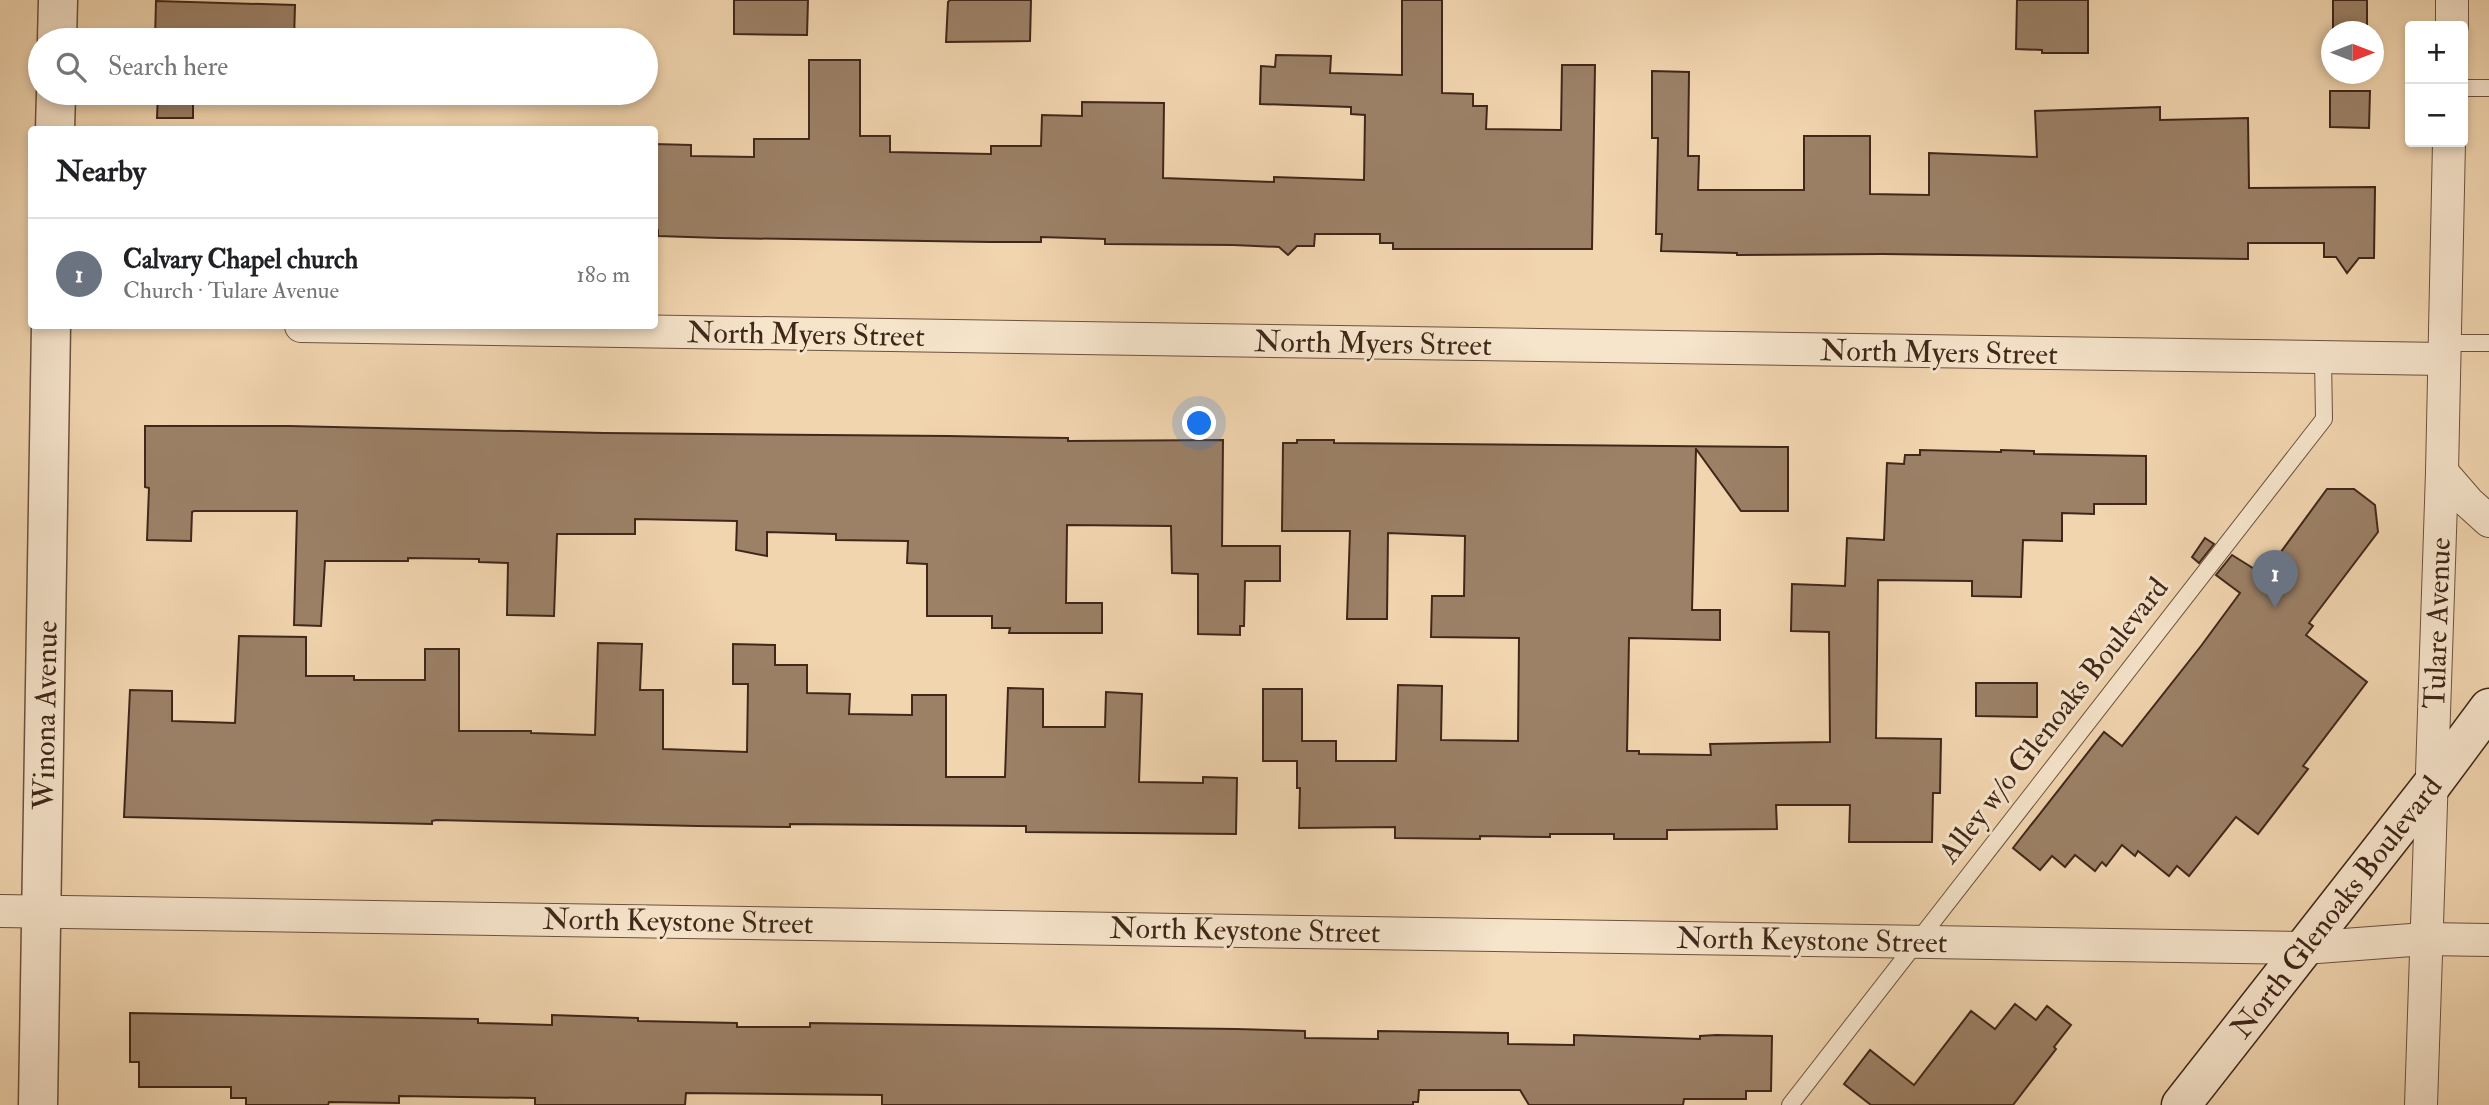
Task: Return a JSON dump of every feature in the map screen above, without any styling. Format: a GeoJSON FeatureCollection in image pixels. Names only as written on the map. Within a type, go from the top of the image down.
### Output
{"type":"FeatureCollection","features":[{"type":"Feature","properties":{"kind":"street"},"geometry":{"type":"LineString","coordinates":[[57,28],[58,0]]}},
{"type":"Feature","properties":{"kind":"street"},"geometry":{"type":"LineString","coordinates":[[2452,0],[2452,21]]}},
{"type":"Feature","properties":{"kind":"street"},"geometry":{"type":"LineString","coordinates":[[55,126],[56,105]]}},
{"type":"Feature","properties":{"kind":"street","name":"Tulare Avenue"},"geometry":{"type":"LineString","coordinates":[[2421,1105],[2442,472],[2449,147]]}},
{"type":"Feature","properties":{"kind":"street","name":"Winona Avenue"},"geometry":{"type":"LineString","coordinates":[[38,1105],[51,329]]}},
{"type":"Feature","properties":{"kind":"street","name":"North Myers Street"},"geometry":{"type":"LineString","coordinates":[[491,329],[2323,358],[2444,351]]}},
{"type":"Feature","properties":{"kind":"street"},"geometry":{"type":"LineString","coordinates":[[2442,472],[2489,521]]}},
{"type":"Feature","properties":{"kind":"street","name":"North Glenoaks Boulevard"},"geometry":{"type":"LineString","coordinates":[[2181,1105],[2489,708]]}},
{"type":"Feature","properties":{"kind":"street","name":"North Keystone Street"},"geometry":{"type":"LineString","coordinates":[[0,911],[2304,947],[2425,939],[2489,940]]}},
{"type":"Feature","properties":{"kind":"lane"},"geometry":{"type":"LineString","coordinates":[[2468,88],[2489,88]]}},
{"type":"Feature","properties":{"kind":"lane"},"geometry":{"type":"LineString","coordinates":[[2444,351],[2489,343]]}},
{"type":"Feature","properties":{"kind":"lane","name":"Alley w/o Glenoaks Boulevard"},"geometry":{"type":"LineString","coordinates":[[1790,1105],[2324,419],[2323,358]]}},
{"type":"Feature","properties":{"kind":"building"},"geometry":{"type":"Polygon","coordinates":[[[734,0],[808,0],[807,35],[734,34],[734,0]]]}},
{"type":"Feature","properties":{"kind":"building"},"geometry":{"type":"Polygon","coordinates":[[[950,0],[1031,0],[1030,41],[946,42],[950,0]]]}},
{"type":"Feature","properties":{"kind":"building"},"geometry":{"type":"Polygon","coordinates":[[[1402,0],[1442,0],[1442,93],[1473,94],[1473,106],[1487,106],[1486,129],[1561,130],[1562,65],[1595,65],[1592,249],[1393,249],[1393,243],[1380,243],[1380,234],[1315,234],[1314,246],[1297,246],[1288,255],[1279,247],[1105,244],[1105,239],[1041,237],[1041,242],[991,242],[658,236],[658,144],[691,145],[691,156],[754,157],[754,139],[809,139],[809,60],[860,60],[860,136],[890,136],[890,152],[991,154],[991,146],[1041,146],[1042,115],[1082,116],[1082,102],[1164,103],[1163,178],[1274,182],[1274,177],[1364,180],[1365,115],[1351,114],[1351,107],[1260,104],[1261,66],[1275,67],[1276,55],[1331,56],[1330,73],[1402,75],[1402,0]]]}},
{"type":"Feature","properties":{"kind":"building"},"geometry":{"type":"Polygon","coordinates":[[[2017,0],[2088,0],[2088,53],[2042,53],[2042,50],[2016,49],[2017,0]]]}},
{"type":"Feature","properties":{"kind":"building"},"geometry":{"type":"Polygon","coordinates":[[[2333,0],[2367,0],[2367,21],[2333,21],[2333,0]]]}},
{"type":"Feature","properties":{"kind":"building"},"geometry":{"type":"Polygon","coordinates":[[[156,1],[295,5],[294,28],[155,28],[156,1]]]}},
{"type":"Feature","properties":{"kind":"building"},"geometry":{"type":"Polygon","coordinates":[[[1652,71],[1689,72],[1688,156],[1699,156],[1698,190],[1804,190],[1804,136],[1870,136],[1870,194],[1929,195],[1929,153],[2037,157],[2035,111],[2160,107],[2160,120],[2248,118],[2249,188],[2375,187],[2374,258],[2359,258],[2347,273],[2336,257],[2324,257],[2324,243],[2248,243],[2248,259],[1883,254],[1737,255],[1661,251],[1662,234],[1656,234],[1658,138],[1652,138],[1652,71]]]}},
{"type":"Feature","properties":{"kind":"building"},"geometry":{"type":"Polygon","coordinates":[[[2330,91],[2370,91],[2369,128],[2330,127],[2330,91]]]}},
{"type":"Feature","properties":{"kind":"building"},"geometry":{"type":"Polygon","coordinates":[[[158,105],[193,105],[193,118],[157,118],[158,105]]]}},
{"type":"Feature","properties":{"kind":"building"},"geometry":{"type":"Polygon","coordinates":[[[145,426],[948,436],[1068,438],[1068,441],[1223,440],[1222,546],[1280,546],[1280,581],[1245,581],[1244,626],[1240,626],[1240,635],[1198,634],[1198,574],[1172,573],[1171,526],[1067,525],[1066,603],[1102,603],[1102,633],[1009,633],[1010,628],[992,628],[992,616],[927,616],[927,564],[907,563],[908,541],[836,540],[836,534],[767,532],[767,556],[736,550],[737,521],[635,519],[635,534],[557,534],[554,616],[507,615],[508,563],[479,562],[479,559],[408,558],[408,561],[325,561],[321,626],[294,625],[297,511],[194,511],[191,541],[147,540],[149,488],[145,487],[145,426]]]}},
{"type":"Feature","properties":{"kind":"building"},"geometry":{"type":"Polygon","coordinates":[[[1297,440],[1334,440],[1334,443],[1788,447],[1788,511],[1741,511],[1696,449],[1692,610],[1720,610],[1720,640],[1629,638],[1627,751],[1639,751],[1639,754],[1711,755],[1710,744],[1830,742],[1829,632],[1791,631],[1792,584],[1845,586],[1847,538],[1884,540],[1887,463],[1904,464],[1905,455],[1920,455],[1920,450],[2001,450],[2034,451],[2034,454],[2146,456],[2146,504],[2094,504],[2094,514],[2062,513],[2062,541],[2023,540],[2021,597],[1972,596],[1972,581],[1878,580],[1876,738],[1941,739],[1940,793],[1933,793],[1932,842],[1849,842],[1850,805],[1776,805],[1777,829],[1667,830],[1667,839],[1614,839],[1614,834],[1480,836],[1480,839],[1395,838],[1395,827],[1299,828],[1300,788],[1297,788],[1297,761],[1263,761],[1263,689],[1302,689],[1302,741],[1336,741],[1336,761],[1396,761],[1398,685],[1442,686],[1441,740],[1518,741],[1519,638],[1431,637],[1432,596],[1464,596],[1465,536],[1388,533],[1387,619],[1347,619],[1350,531],[1282,531],[1283,443],[1297,443],[1297,440]]]}},
{"type":"Feature","properties":{"kind":"building"},"geometry":{"type":"Polygon","coordinates":[[[2327,489],[2354,489],[2375,505],[2378,532],[2309,623],[2313,626],[2306,635],[2367,682],[2303,766],[2308,769],[2258,834],[2236,817],[2189,876],[2177,866],[2169,876],[2138,851],[2135,856],[2122,845],[2106,866],[2102,862],[2095,871],[2075,855],[2065,867],[2052,856],[2040,870],[2013,848],[2104,732],[2122,746],[2201,646],[2240,593],[2216,575],[2232,555],[2264,575],[2327,489]]]}},
{"type":"Feature","properties":{"kind":"building"},"geometry":{"type":"Polygon","coordinates":[[[2205,538],[2214,544],[2199,563],[2192,557],[2205,538]]]}},
{"type":"Feature","properties":{"kind":"building"},"geometry":{"type":"Polygon","coordinates":[[[239,636],[306,637],[306,676],[354,676],[354,680],[425,680],[425,649],[459,649],[459,731],[531,731],[595,735],[598,643],[642,644],[640,690],[663,690],[663,749],[747,752],[748,684],[733,684],[733,644],[775,645],[775,665],[807,665],[807,693],[850,694],[849,714],[912,715],[912,695],[946,695],[946,777],[1005,777],[1008,688],[1043,689],[1043,727],[1105,727],[1106,692],[1142,694],[1139,782],[1203,783],[1203,777],[1237,778],[1236,834],[1026,832],[1026,826],[790,824],[790,827],[436,820],[432,821],[432,824],[124,817],[130,690],[172,691],[172,721],[235,723],[239,636]]]}},
{"type":"Feature","properties":{"kind":"building"},"geometry":{"type":"Polygon","coordinates":[[[1976,683],[2037,683],[2037,717],[1976,716],[1976,683]]]}},
{"type":"Feature","properties":{"kind":"building"},"geometry":{"type":"Polygon","coordinates":[[[2015,1004],[2036,1020],[2047,1006],[2071,1025],[2013,1105],[1871,1105],[1844,1084],[1870,1050],[1914,1085],[1971,1011],[1995,1029],[2015,1004]]]}},
{"type":"Feature","properties":{"kind":"building"},"geometry":{"type":"Polygon","coordinates":[[[130,1013],[478,1019],[478,1023],[552,1025],[552,1015],[638,1018],[638,1021],[737,1023],[737,1027],[810,1027],[810,1023],[1236,1029],[1305,1031],[1305,1038],[1378,1039],[1378,1031],[1508,1033],[1508,1044],[1574,1045],[1574,1035],[1700,1039],[1700,1036],[1716,1035],[1772,1036],[1771,1091],[1746,1091],[1746,1099],[1684,1099],[1683,1105],[1529,1105],[1520,1090],[1419,1090],[1418,1102],[1413,1102],[1413,1105],[882,1105],[882,1095],[686,1093],[685,1105],[535,1105],[535,1098],[399,1096],[399,1103],[246,1105],[246,1098],[231,1098],[231,1087],[139,1087],[139,1062],[130,1062],[130,1013]]]}},
{"type":"Feature","properties":{"kind":"place","name":"Calvary Chapel church"},"geometry":{"type":"Point","coordinates":[2275,608]}}]}
